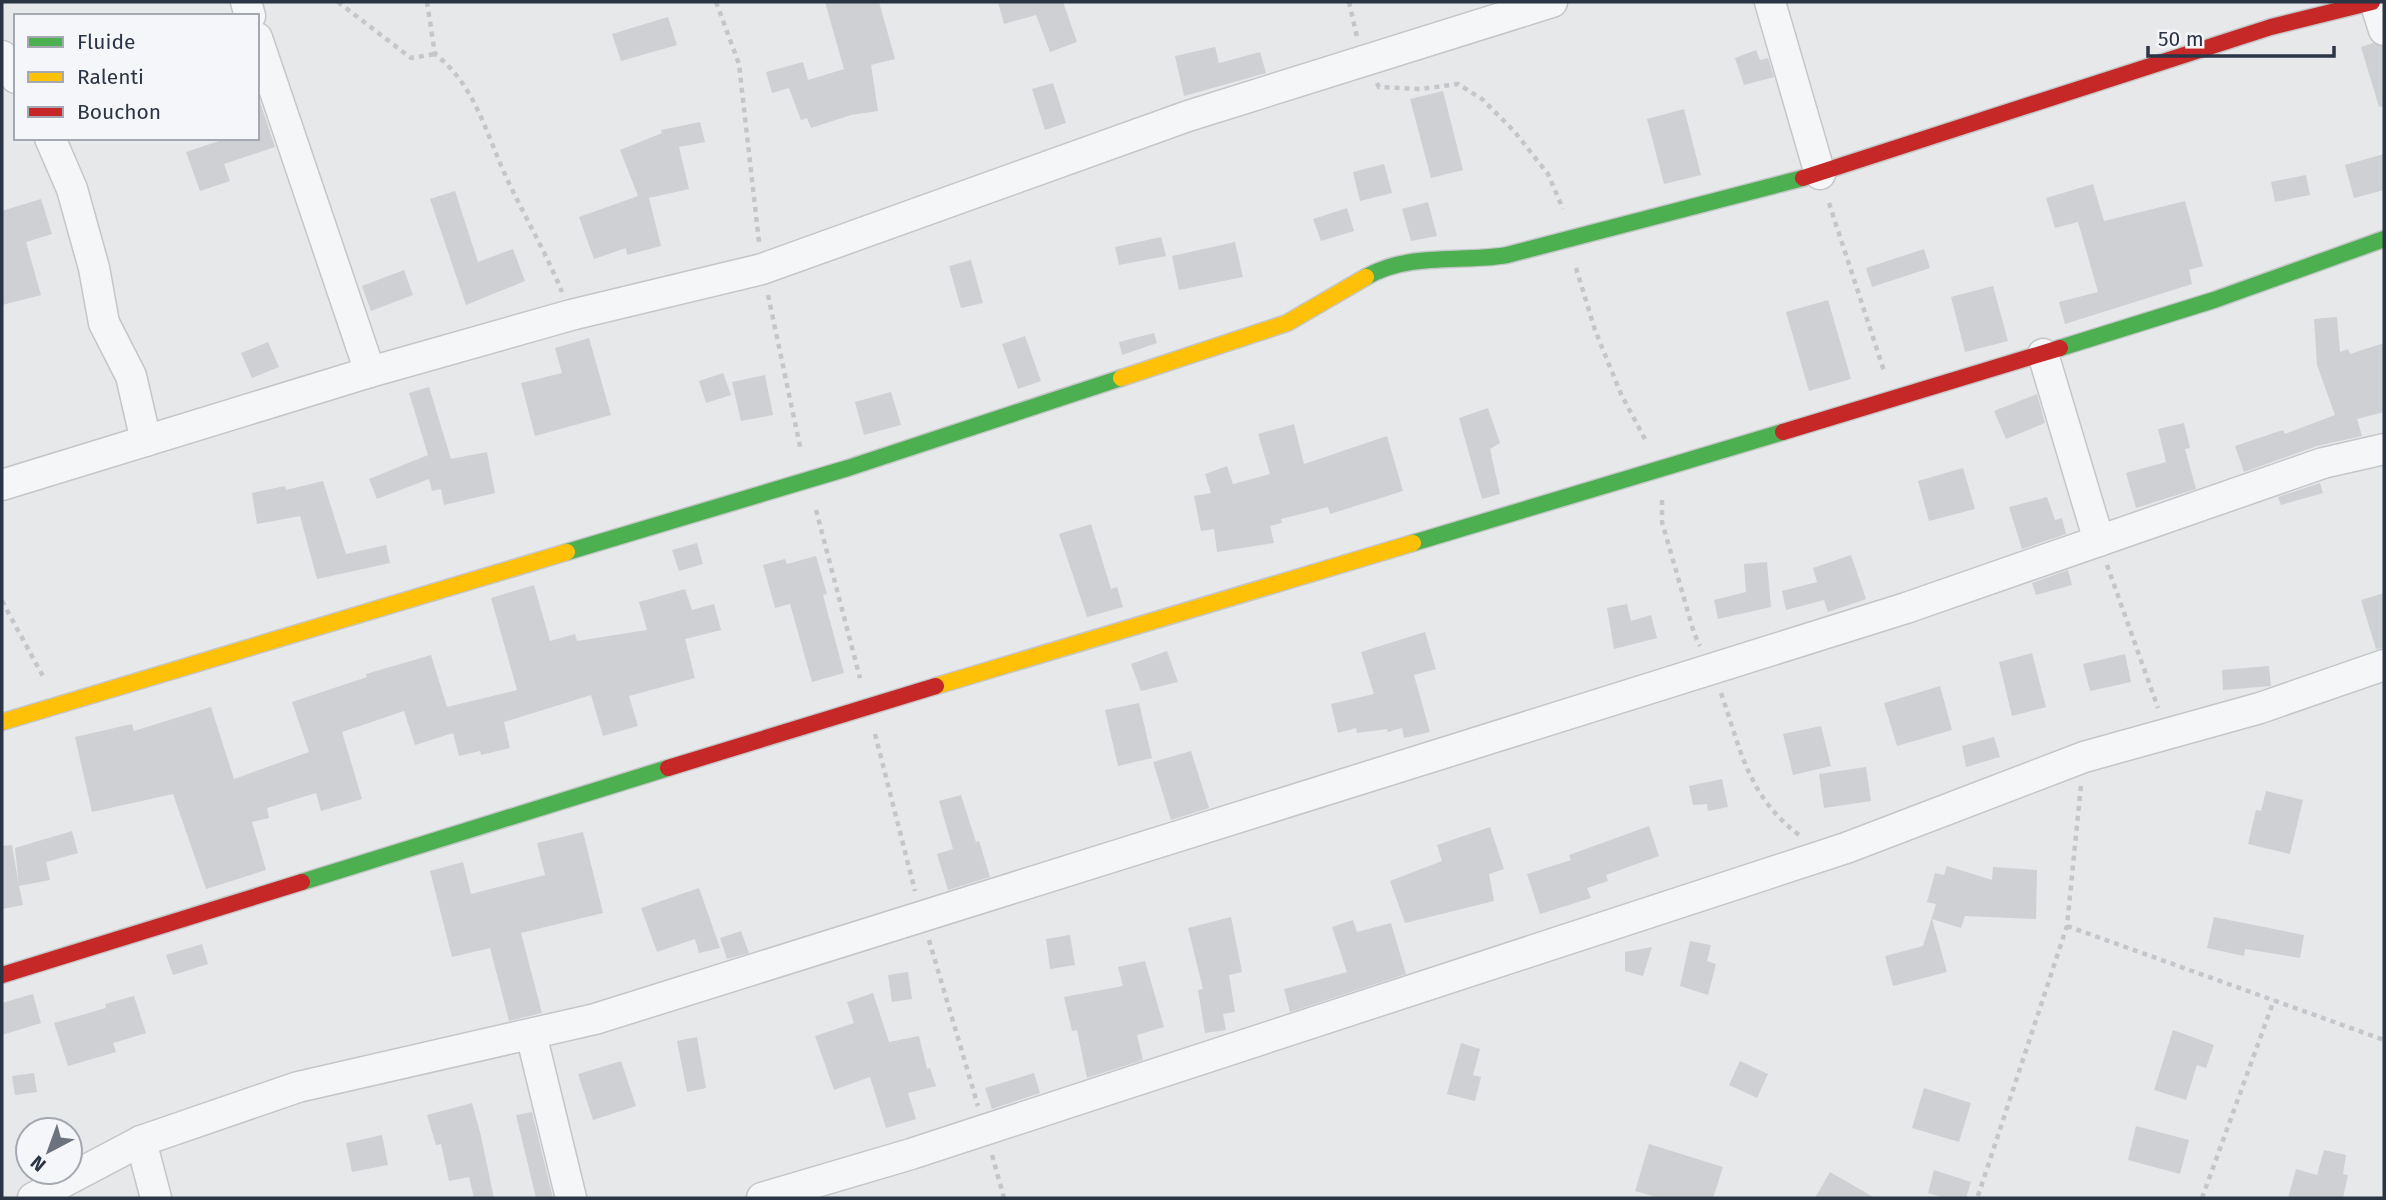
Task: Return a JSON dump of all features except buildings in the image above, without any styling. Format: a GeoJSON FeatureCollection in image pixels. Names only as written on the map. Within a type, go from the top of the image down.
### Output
{"type":"FeatureCollection","features":[{"type":"Feature","properties":{"kind":"street"},"geometry":{"type":"LineString","coordinates":[[2,485],[370,372],[571,315],[762,269],[1188,116],[1552,2]]}},
{"type":"Feature","properties":{"kind":"street"},"geometry":{"type":"LineString","coordinates":[[1770,2],[1820,174]]}},
{"type":"Feature","properties":{"kind":"street"},"geometry":{"type":"LineString","coordinates":[[2,722],[807,480],[1287,323],[1378,270],[1436,258],[1485,259],[1507,255],[1820,174],[2271,27],[2373,2],[2384,30]]}},
{"type":"Feature","properties":{"kind":"street"},"geometry":{"type":"LineString","coordinates":[[259,44],[370,372]]}},
{"type":"Feature","properties":{"kind":"street"},"geometry":{"type":"LineString","coordinates":[[2,56],[14,75]]}},
{"type":"Feature","properties":{"kind":"street"},"geometry":{"type":"LineString","coordinates":[[51,140],[72,190],[94,268],[104,323],[131,376],[146,441]]}},
{"type":"Feature","properties":{"kind":"street"},"geometry":{"type":"LineString","coordinates":[[2,975],[867,706],[2043,354],[2214,300],[2384,239]]}},
{"type":"Feature","properties":{"kind":"street"},"geometry":{"type":"LineString","coordinates":[[2043,354],[2099,541]]}},
{"type":"Feature","properties":{"kind":"street"},"geometry":{"type":"LineString","coordinates":[[33,1198],[141,1141],[298,1087],[595,1019],[1906,608],[2323,463],[2384,449]]}},
{"type":"Feature","properties":{"kind":"street"},"geometry":{"type":"LineString","coordinates":[[762,1198],[985,1130],[1829,853],[2084,757],[2260,708],[2384,665]]}},
{"type":"Feature","properties":{"kind":"street"},"geometry":{"type":"LineString","coordinates":[[531,1034],[570,1198]]}},
{"type":"Feature","properties":{"kind":"street"},"geometry":{"type":"LineString","coordinates":[[141,1141],[156,1198]]}},
{"type":"Feature","properties":{"kind":"path"},"geometry":{"type":"LineString","coordinates":[[338,2],[411,58],[435,54]]}},
{"type":"Feature","properties":{"kind":"path"},"geometry":{"type":"LineString","coordinates":[[427,2],[435,54],[457,72],[478,116],[489,128],[505,173],[548,258],[571,315]]}},
{"type":"Feature","properties":{"kind":"path"},"geometry":{"type":"LineString","coordinates":[[716,2],[739,64],[762,269],[807,480],[921,916],[1004,1198]]}},
{"type":"Feature","properties":{"kind":"path"},"geometry":{"type":"LineString","coordinates":[[1349,2],[1362,61],[1379,87],[1420,89],[1458,84],[1482,99],[1514,131],[1548,174],[1574,237],[1576,268],[1595,330],[1657,470],[1665,534],[1693,633],[1712,668],[1734,739],[1752,782],[1778,819],[1829,853]]}},
{"type":"Feature","properties":{"kind":"path"},"geometry":{"type":"LineString","coordinates":[[1820,174],[1893,399]]}},
{"type":"Feature","properties":{"kind":"path"},"geometry":{"type":"LineString","coordinates":[[2099,541],[2167,736]]}},
{"type":"Feature","properties":{"kind":"path"},"geometry":{"type":"LineString","coordinates":[[2,601],[57,706]]}},
{"type":"Feature","properties":{"kind":"path"},"geometry":{"type":"LineString","coordinates":[[1978,1196],[2067,926],[2084,757]]}},
{"type":"Feature","properties":{"kind":"path"},"geometry":{"type":"LineString","coordinates":[[2067,926],[2384,1040]]}},
{"type":"Feature","properties":{"kind":"path"},"geometry":{"type":"LineString","coordinates":[[2202,1198],[2274,1000]]}},
{"type":"Feature","properties":{"kind":"traffic: fast"},"geometry":{"type":"LineString","coordinates":[[1366,277],[1382,269],[1417,261],[1507,255],[1803,178]]}},
{"type":"Feature","properties":{"kind":"traffic: fast"},"geometry":{"type":"LineString","coordinates":[[2060,348],[2214,300],[2384,239]]}},
{"type":"Feature","properties":{"kind":"traffic: fast"},"geometry":{"type":"LineString","coordinates":[[567,552],[848,468],[1121,378]]}},
{"type":"Feature","properties":{"kind":"traffic: fast"},"geometry":{"type":"LineString","coordinates":[[1413,543],[1783,432]]}},
{"type":"Feature","properties":{"kind":"traffic: fast"},"geometry":{"type":"LineString","coordinates":[[302,882],[668,768]]}},
{"type":"Feature","properties":{"kind":"traffic: slow"},"geometry":{"type":"LineString","coordinates":[[1121,378],[1287,323],[1366,277]]}},
{"type":"Feature","properties":{"kind":"traffic: slow"},"geometry":{"type":"LineString","coordinates":[[936,686],[1413,543]]}},
{"type":"Feature","properties":{"kind":"traffic: slow"},"geometry":{"type":"LineString","coordinates":[[2,722],[567,552]]}},
{"type":"Feature","properties":{"kind":"traffic: jam"},"geometry":{"type":"LineString","coordinates":[[1803,178],[2271,27],[2372,2]]}},
{"type":"Feature","properties":{"kind":"traffic: jam"},"geometry":{"type":"LineString","coordinates":[[1783,432],[2060,348]]}},
{"type":"Feature","properties":{"kind":"traffic: jam"},"geometry":{"type":"LineString","coordinates":[[668,768],[936,686]]}},
{"type":"Feature","properties":{"kind":"traffic: jam"},"geometry":{"type":"LineString","coordinates":[[2,975],[302,882]]}}]}
